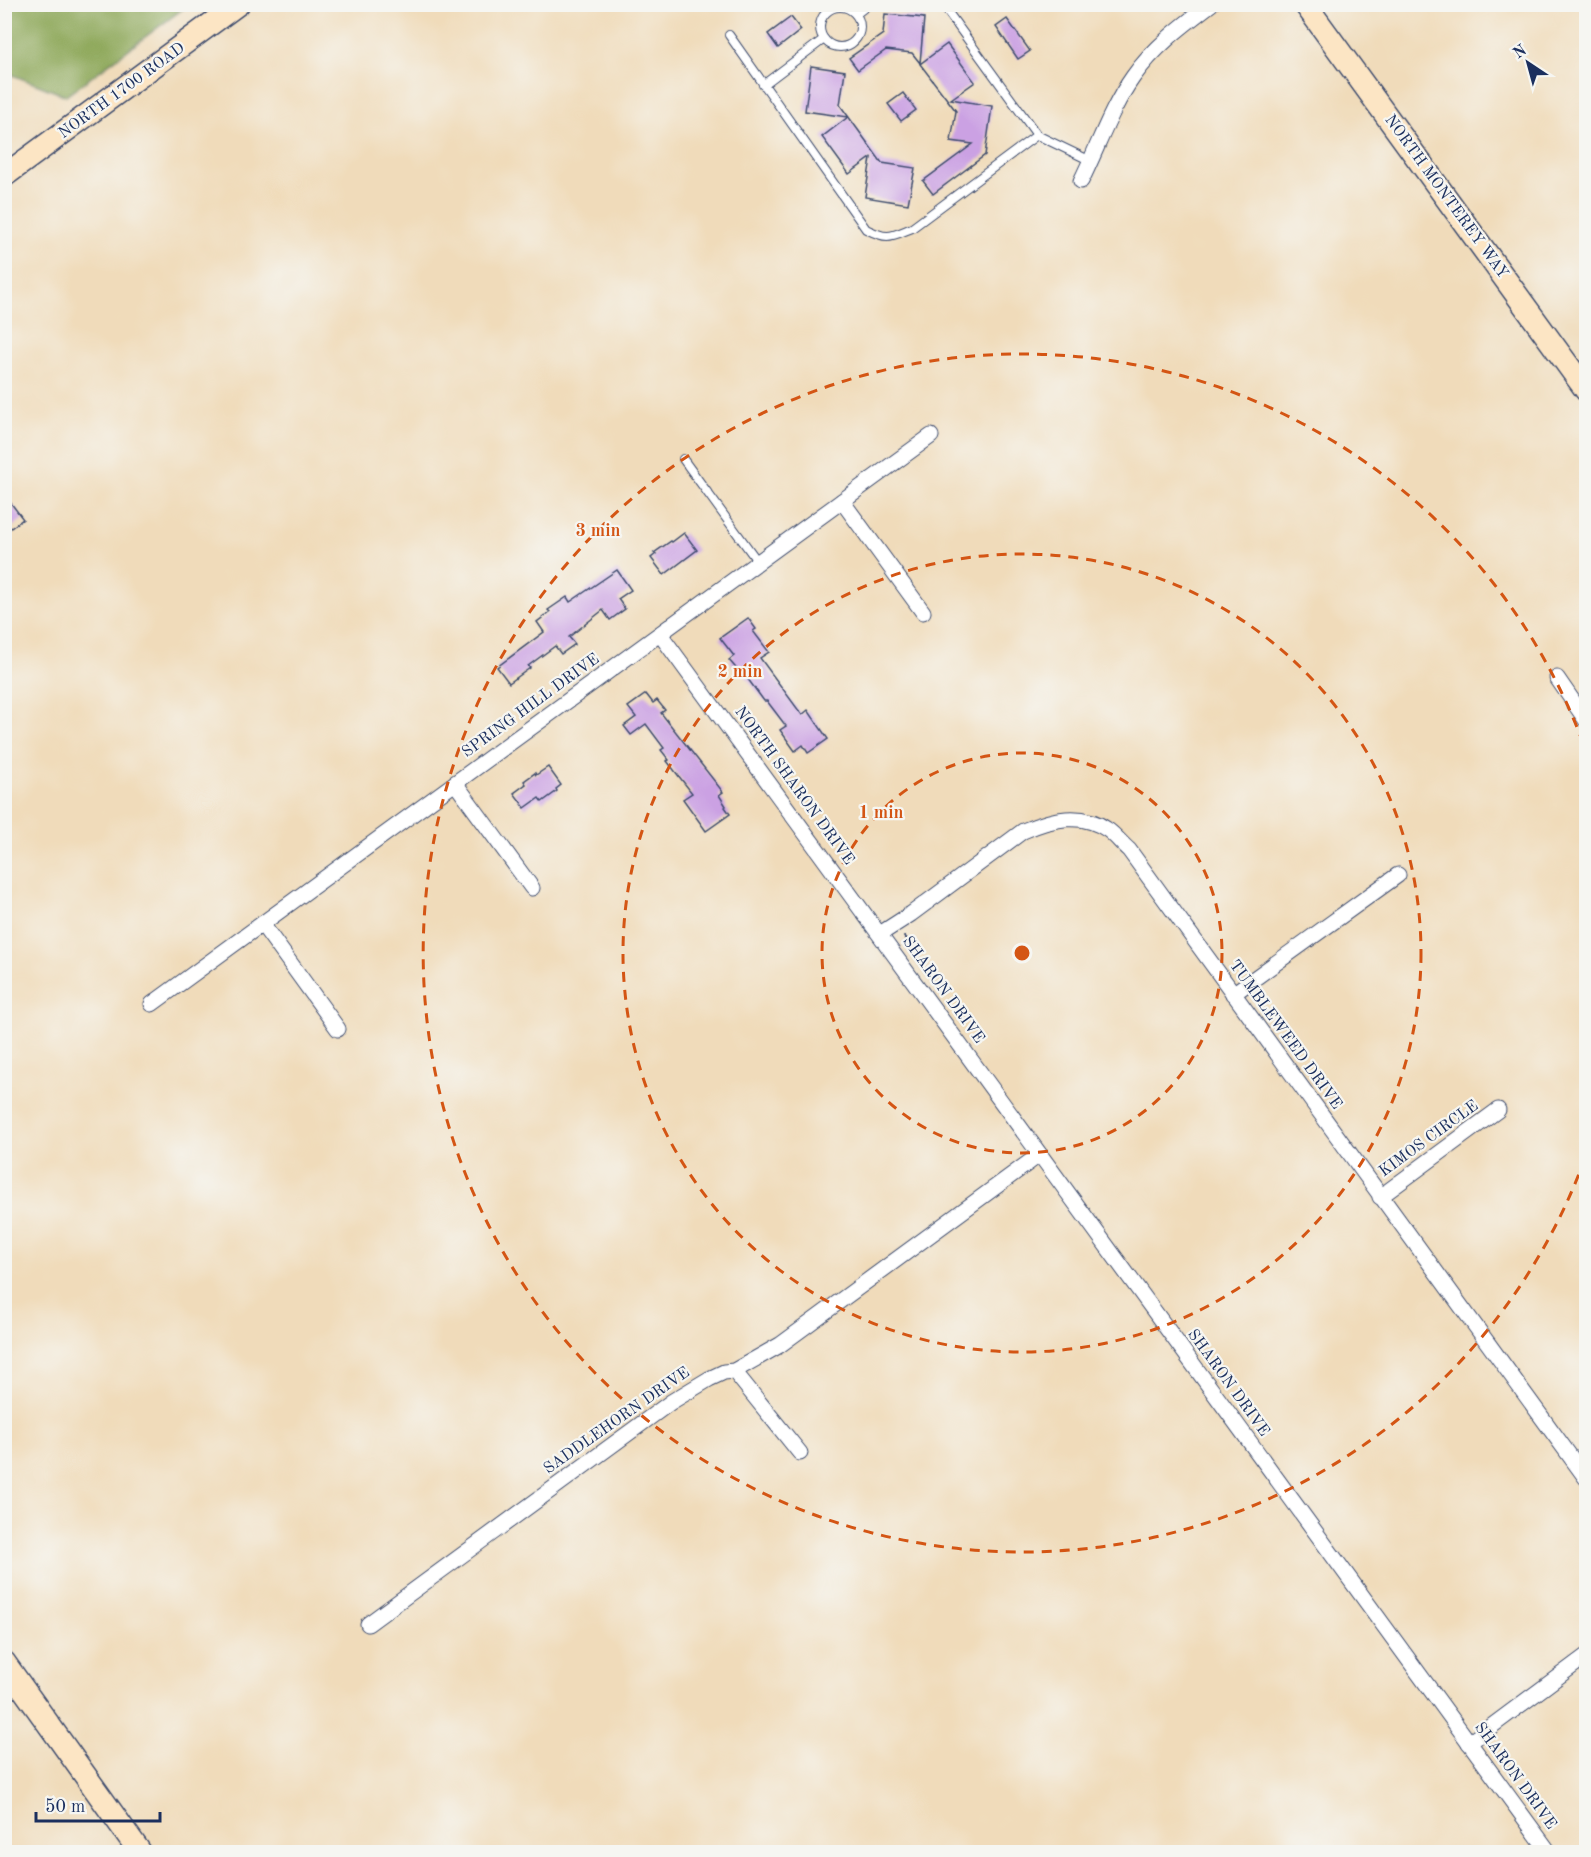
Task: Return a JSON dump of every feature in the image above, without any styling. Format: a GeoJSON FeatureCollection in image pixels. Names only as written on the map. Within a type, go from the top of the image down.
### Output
{"type":"FeatureCollection","features":[{"type":"Feature","properties":{"kind":"street","name":"NORTH 1700 ROAD"},"geometry":{"type":"LineString","coordinates":[[4,176],[238,4]]}},
{"type":"Feature","properties":{"kind":"street"},"geometry":{"type":"LineString","coordinates":[[1081,181],[1119,100],[1133,77],[1174,32],[1211,4]]}},
{"type":"Feature","properties":{"kind":"street","name":"NORTH MONTEREY WAY"},"geometry":{"type":"LineString","coordinates":[[1305,4],[1587,390]]}},
{"type":"Feature","properties":{"kind":"street","name":"SPRING HILL DRIVE"},"geometry":{"type":"LineString","coordinates":[[152,1004],[931,436]]}},
{"type":"Feature","properties":{"kind":"street"},"geometry":{"type":"LineString","coordinates":[[842,501],[923,612]]}},
{"type":"Feature","properties":{"kind":"street","name":"NORTH SHARON DRIVE"},"geometry":{"type":"LineString","coordinates":[[660,634],[880,934]]}},
{"type":"Feature","properties":{"kind":"street"},"geometry":{"type":"LineString","coordinates":[[1557,678],[1587,720]]}},
{"type":"Feature","properties":{"kind":"street"},"geometry":{"type":"LineString","coordinates":[[455,783],[532,888]]}},
{"type":"Feature","properties":{"kind":"street","name":"TUMBLEWEED DRIVE"},"geometry":{"type":"LineString","coordinates":[[880,934],[911,914],[1023,831],[1044,822],[1061,819],[1087,820],[1111,832],[1129,850],[1587,1478]]}},
{"type":"Feature","properties":{"kind":"street"},"geometry":{"type":"LineString","coordinates":[[1233,994],[1398,875]]}},
{"type":"Feature","properties":{"kind":"street"},"geometry":{"type":"LineString","coordinates":[[262,924],[338,1029]]}},
{"type":"Feature","properties":{"kind":"street","name":"SHARON DRIVE"},"geometry":{"type":"LineString","coordinates":[[880,934],[1549,1852]]}},
{"type":"Feature","properties":{"kind":"street","name":"KIMOS CIRCLE"},"geometry":{"type":"LineString","coordinates":[[1380,1197],[1498,1110]]}},
{"type":"Feature","properties":{"kind":"street","name":"SADDLEHORN DRIVE"},"geometry":{"type":"LineString","coordinates":[[368,1624],[671,1402],[709,1379],[724,1372],[734,1371],[780,1345],[1040,1155]]}},
{"type":"Feature","properties":{"kind":"street"},"geometry":{"type":"LineString","coordinates":[[734,1371],[800,1454]]}},
{"type":"Feature","properties":{"kind":"street"},"geometry":{"type":"LineString","coordinates":[[1469,1743],[1587,1656]]}},
{"type":"Feature","properties":{"kind":"street"},"geometry":{"type":"LineString","coordinates":[[4,1662],[140,1852]]}},
{"type":"Feature","properties":{"kind":"lane"},"geometry":{"type":"LineString","coordinates":[[856,14],[869,4]]}},
{"type":"Feature","properties":{"kind":"lane"},"geometry":{"type":"LineString","coordinates":[[942,4],[1037,135],[1091,161]]}},
{"type":"Feature","properties":{"kind":"lane"},"geometry":{"type":"LineString","coordinates":[[842,6],[856,14],[861,25],[860,32],[852,43],[846,47],[839,47],[824,39],[820,22],[828,10],[842,6]]}},
{"type":"Feature","properties":{"kind":"lane"},"geometry":{"type":"LineString","coordinates":[[729,35],[866,229],[881,237],[892,236],[912,228],[1037,135]]}},
{"type":"Feature","properties":{"kind":"lane"},"geometry":{"type":"LineString","coordinates":[[763,85],[824,39]]}},
{"type":"Feature","properties":{"kind":"lane"},"geometry":{"type":"LineString","coordinates":[[683,459],[758,562]]}},
{"type":"Feature","properties":{"kind":"green space"},"geometry":{"type":"Polygon","coordinates":[[[4,5],[188,5],[66,96],[5,72],[4,5]]]}},
{"type":"Feature","properties":{"kind":"building"},"geometry":{"type":"Polygon","coordinates":[[[885,14],[924,18],[920,63],[912,53],[886,50],[858,70],[849,58],[883,34],[885,14]]]}},
{"type":"Feature","properties":{"kind":"building"},"geometry":{"type":"Polygon","coordinates":[[[791,17],[801,30],[778,48],[768,34],[791,17]]]}},
{"type":"Feature","properties":{"kind":"building"},"geometry":{"type":"Polygon","coordinates":[[[1007,19],[1030,51],[1018,59],[996,27],[1007,19]]]}},
{"type":"Feature","properties":{"kind":"building"},"geometry":{"type":"Polygon","coordinates":[[[947,44],[975,82],[951,99],[992,106],[985,155],[933,194],[923,181],[973,144],[951,141],[956,111],[920,64],[947,44]]]}},
{"type":"Feature","properties":{"kind":"building"},"geometry":{"type":"Polygon","coordinates":[[[811,66],[845,71],[840,105],[882,163],[915,168],[908,204],[865,197],[871,158],[849,174],[822,137],[848,117],[805,111],[811,66]]]}},
{"type":"Feature","properties":{"kind":"building"},"geometry":{"type":"Polygon","coordinates":[[[903,93],[916,110],[901,121],[888,104],[903,93]]]}},
{"type":"Feature","properties":{"kind":"building"},"geometry":{"type":"Polygon","coordinates":[[[4,494],[23,519],[4,533],[4,494]]]}},
{"type":"Feature","properties":{"kind":"building"},"geometry":{"type":"Polygon","coordinates":[[[684,533],[697,550],[664,575],[651,558],[656,554],[654,553],[684,533]]]}},
{"type":"Feature","properties":{"kind":"building"},"geometry":{"type":"Polygon","coordinates":[[[617,570],[631,590],[618,599],[625,609],[610,620],[603,610],[569,637],[575,644],[561,654],[555,646],[509,683],[497,667],[544,632],[537,622],[550,612],[548,610],[567,597],[570,602],[617,570]]]}},
{"type":"Feature","properties":{"kind":"building"},"geometry":{"type":"Polygon","coordinates":[[[748,618],[756,629],[753,631],[769,652],[760,658],[802,715],[808,710],[828,739],[808,753],[803,745],[795,751],[780,730],[786,726],[742,671],[740,673],[729,660],[734,656],[720,638],[748,618]]]}},
{"type":"Feature","properties":{"kind":"building"},"geometry":{"type":"Polygon","coordinates":[[[646,694],[653,703],[657,700],[665,710],[661,713],[723,792],[719,795],[730,814],[706,831],[683,799],[692,793],[667,761],[669,760],[661,750],[664,748],[646,724],[631,735],[624,726],[636,717],[628,707],[646,694]]]}},
{"type":"Feature","properties":{"kind":"building"},"geometry":{"type":"Polygon","coordinates":[[[548,767],[561,785],[556,789],[557,791],[542,802],[539,798],[525,808],[514,793],[526,784],[524,781],[548,767]]]}}]}
